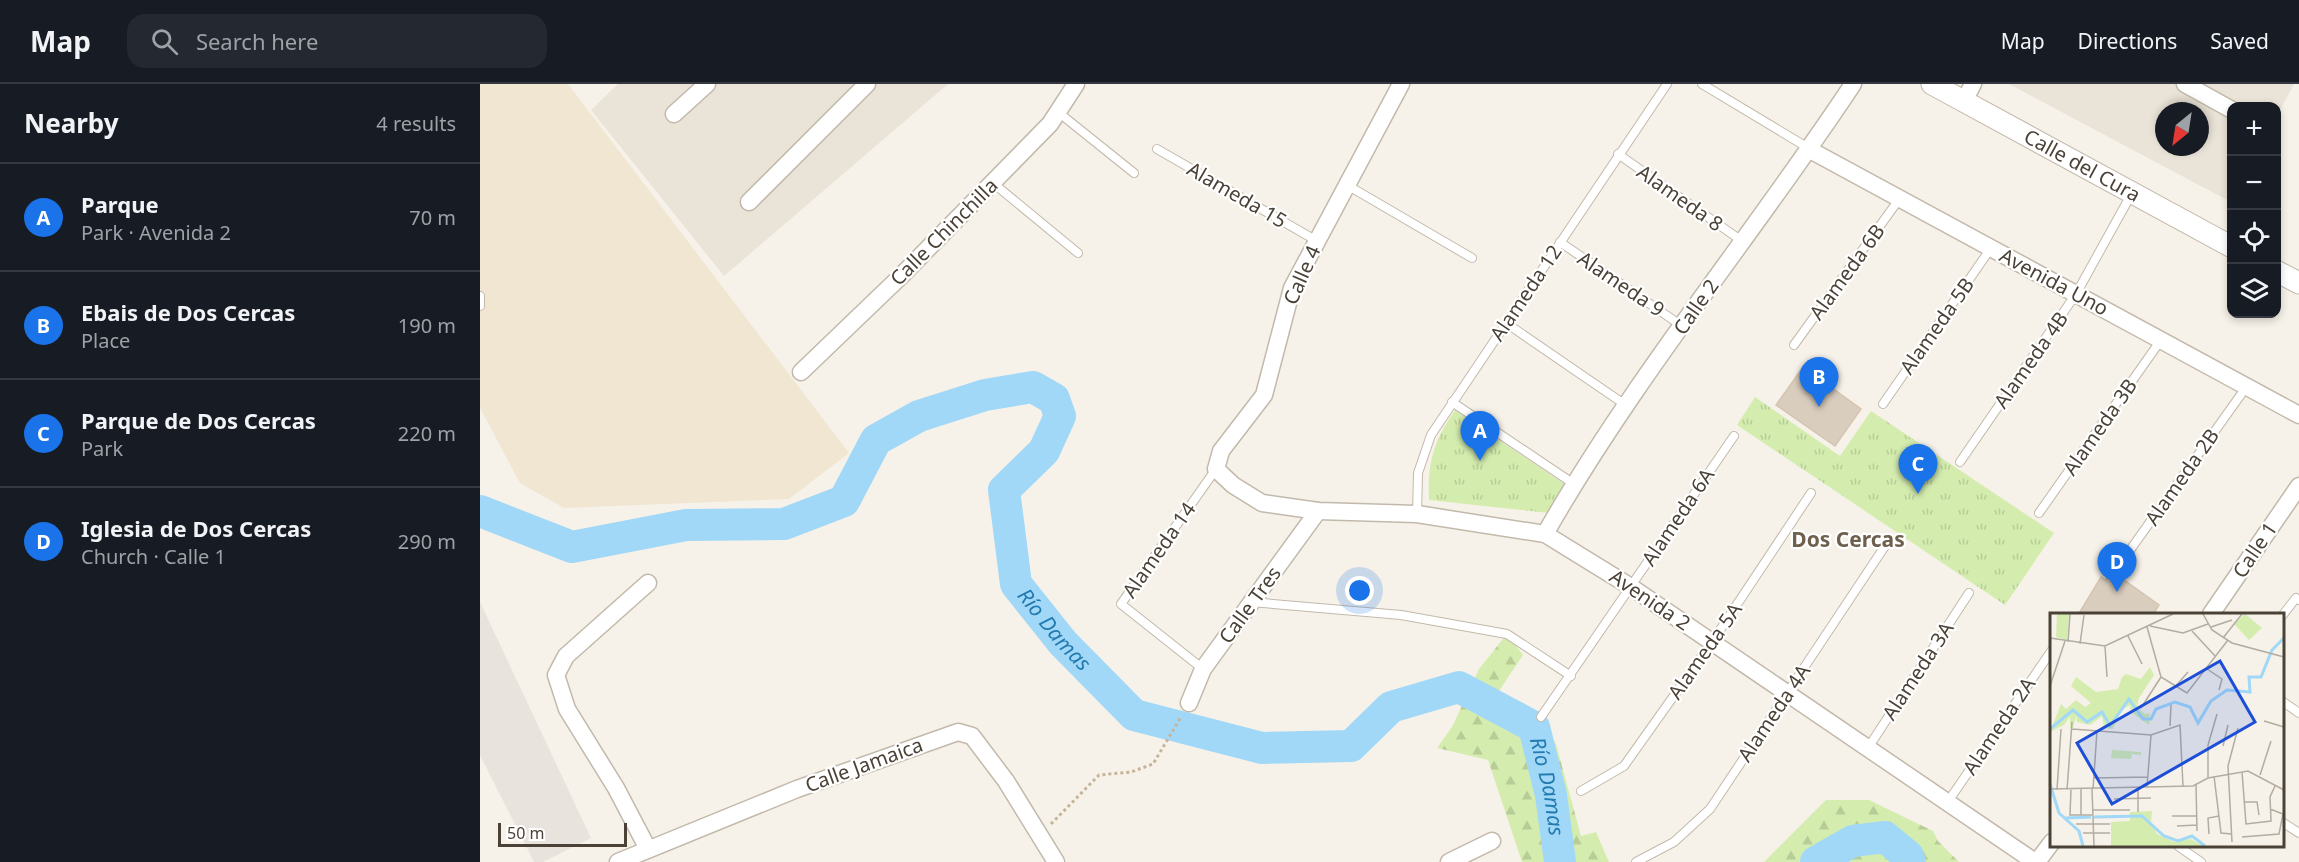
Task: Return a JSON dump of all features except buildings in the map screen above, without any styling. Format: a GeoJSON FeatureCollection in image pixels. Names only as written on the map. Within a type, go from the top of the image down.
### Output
{"type":"FeatureCollection","features":[{"type":"Feature","properties":{"kind":"street"},"geometry":{"type":"LineString","coordinates":[[674,114],[707,84]]}},
{"type":"Feature","properties":{"kind":"street"},"geometry":{"type":"LineString","coordinates":[[749,202],[867,84]]}},
{"type":"Feature","properties":{"kind":"street","name":"Calle Chinchilla"},"geometry":{"type":"LineString","coordinates":[[801,372],[900,278],[1050,124],[1076,84]]}},
{"type":"Feature","properties":{"kind":"street","name":"Calle 4"},"geometry":{"type":"LineString","coordinates":[[1216,469],[1221,451],[1264,395],[1292,288],[1401,84]]}},
{"type":"Feature","properties":{"kind":"street","name":"Calle 2"},"geometry":{"type":"LineString","coordinates":[[1545,534],[1574,484],[1627,406],[1742,241],[1810,150],[1853,84]]}},
{"type":"Feature","properties":{"kind":"street","name":"Calle del Cura"},"geometry":{"type":"LineString","coordinates":[[1932,84],[1968,92],[2132,193],[2227,244]]}},
{"type":"Feature","properties":{"kind":"street"},"geometry":{"type":"LineString","coordinates":[[2185,84],[2227,107]]}},
{"type":"Feature","properties":{"kind":"street","name":"Avenida Uno"},"geometry":{"type":"LineString","coordinates":[[1810,150],[2299,415]]}},
{"type":"Feature","properties":{"kind":"street"},"geometry":{"type":"LineString","coordinates":[[2281,273],[2299,284]]}},
{"type":"Feature","properties":{"kind":"street","name":"Avenida 2"},"geometry":{"type":"LineString","coordinates":[[1216,469],[1233,485],[1262,503],[1318,511],[1417,514],[1545,534],[1631,586],[2036,862]]}},
{"type":"Feature","properties":{"kind":"street","name":"Calle 1"},"geometry":{"type":"LineString","coordinates":[[2212,613],[2299,486]]}},
{"type":"Feature","properties":{"kind":"street","name":"Calle Tres"},"geometry":{"type":"LineString","coordinates":[[1189,703],[1203,669],[1318,511]]}},
{"type":"Feature","properties":{"kind":"street"},"geometry":{"type":"LineString","coordinates":[[648,583],[566,657],[556,675],[567,709],[616,788],[648,849]]}},
{"type":"Feature","properties":{"kind":"street","name":"Calle Jamaica"},"geometry":{"type":"LineString","coordinates":[[618,862],[797,789],[958,732],[972,736],[1006,781],[1038,834],[1051,861]]}},
{"type":"Feature","properties":{"kind":"street"},"geometry":{"type":"LineString","coordinates":[[1449,862],[1492,841]]}},
{"type":"Feature","properties":{"kind":"street"},"geometry":{"type":"LineString","coordinates":[[2036,862],[2050,844]]}},
{"type":"Feature","properties":{"kind":"lane","name":"Alameda 12"},"geometry":{"type":"LineString","coordinates":[[1417,514],[1418,473],[1431,435],[1667,84]]}},
{"type":"Feature","properties":{"kind":"lane"},"geometry":{"type":"LineString","coordinates":[[1702,84],[1810,150]]}},
{"type":"Feature","properties":{"kind":"lane"},"geometry":{"type":"LineString","coordinates":[[1058,112],[1134,173]]}},
{"type":"Feature","properties":{"kind":"lane","name":"Alameda 15"},"geometry":{"type":"LineString","coordinates":[[1157,148],[1317,241]]}},
{"type":"Feature","properties":{"kind":"lane","name":"Alameda 8"},"geometry":{"type":"LineString","coordinates":[[1618,154],[1742,241]]}},
{"type":"Feature","properties":{"kind":"lane"},"geometry":{"type":"LineString","coordinates":[[993,183],[1078,253]]}},
{"type":"Feature","properties":{"kind":"lane"},"geometry":{"type":"LineString","coordinates":[[1347,185],[1472,258]]}},
{"type":"Feature","properties":{"kind":"lane","name":"Alameda 4B"},"geometry":{"type":"LineString","coordinates":[[1960,462],[2076,294],[2132,193]]}},
{"type":"Feature","properties":{"kind":"lane","name":"Alameda 6B"},"geometry":{"type":"LineString","coordinates":[[1794,345],[1900,198]]}},
{"type":"Feature","properties":{"kind":"lane","name":"Alameda 9"},"geometry":{"type":"LineString","coordinates":[[1560,243],[1682,326]]}},
{"type":"Feature","properties":{"kind":"lane","name":"Alameda 5B"},"geometry":{"type":"LineString","coordinates":[[1883,404],[1991,248]]}},
{"type":"Feature","properties":{"kind":"lane"},"geometry":{"type":"LineString","coordinates":[[480,296],[480,306]]}},
{"type":"Feature","properties":{"kind":"lane"},"geometry":{"type":"LineString","coordinates":[[1506,323],[1627,406]]}},
{"type":"Feature","properties":{"kind":"lane","name":"Alameda 3B"},"geometry":{"type":"LineString","coordinates":[[2039,513],[2161,340]]}},
{"type":"Feature","properties":{"kind":"lane","name":"Alameda 2B"},"geometry":{"type":"LineString","coordinates":[[2118,567],[2247,386]]}},
{"type":"Feature","properties":{"kind":"lane"},"geometry":{"type":"LineString","coordinates":[[1452,402],[1574,484]]}},
{"type":"Feature","properties":{"kind":"lane","name":"Alameda 6A"},"geometry":{"type":"LineString","coordinates":[[1541,717],[1734,436]]}},
{"type":"Feature","properties":{"kind":"lane","name":"Alameda 14"},"geometry":{"type":"LineString","coordinates":[[1203,669],[1121,604],[1216,469]]}},
{"type":"Feature","properties":{"kind":"lane","name":"Alameda 5A"},"geometry":{"type":"LineString","coordinates":[[1581,791],[1624,766],[1712,642],[1811,493]]}},
{"type":"Feature","properties":{"kind":"lane","name":"Alameda 4A"},"geometry":{"type":"LineString","coordinates":[[1636,862],[1674,842],[1710,809],[1889,540]]}},
{"type":"Feature","properties":{"kind":"lane","name":"Alameda 3A"},"geometry":{"type":"LineString","coordinates":[[1868,748],[1969,593]]}},
{"type":"Feature","properties":{"kind":"lane"},"geometry":{"type":"LineString","coordinates":[[2284,615],[2296,598],[2299,600]]}},
{"type":"Feature","properties":{"kind":"lane"},"geometry":{"type":"LineString","coordinates":[[1251,602],[1401,615],[1507,634],[1571,676]]}},
{"type":"Feature","properties":{"kind":"lane","name":"Alameda 2A"},"geometry":{"type":"LineString","coordinates":[[1947,803],[2050,653]]}},
{"type":"Feature","properties":{"kind":"lane"},"geometry":{"type":"LineString","coordinates":[[2284,703],[2299,713]]}},
{"type":"Feature","properties":{"kind":"lane"},"geometry":{"type":"LineString","coordinates":[[2284,823],[2299,833]]}},
{"type":"Feature","properties":{"kind":"lane"},"geometry":{"type":"LineString","coordinates":[[2179,847],[2201,862]]}},
{"type":"Feature","properties":{"kind":"path"},"geometry":{"type":"LineString","coordinates":[[1038,834],[1058,819],[1099,775],[1131,772],[1153,764],[1189,703]]}},
{"type":"Feature","properties":{"kind":"shaded area"},"geometry":{"type":"Polygon","coordinates":[[[480,84],[568,84],[849,453],[789,499],[564,508],[520,483],[480,408],[480,84]]]}},
{"type":"Feature","properties":{"kind":"shaded area"},"geometry":{"type":"Polygon","coordinates":[[[618,84],[948,84],[724,276],[591,110],[618,84]]]}},
{"type":"Feature","properties":{"kind":"shaded area"},"geometry":{"type":"Polygon","coordinates":[[[2009,84],[2294,84],[2281,108],[2281,102],[2227,102],[2227,200],[2009,84]]]}},
{"type":"Feature","properties":{"kind":"shaded area"},"geometry":{"type":"Polygon","coordinates":[[[480,602],[591,838],[543,862],[534,862],[480,755],[480,602]]]}},
{"type":"Feature","properties":{"kind":"green space"},"geometry":{"type":"Polygon","coordinates":[[[1755,397],[1840,456],[1871,411],[2054,533],[2005,605],[1737,425],[1755,397]]]}},
{"type":"Feature","properties":{"kind":"green space"},"geometry":{"type":"Polygon","coordinates":[[[1455,410],[1567,486],[1549,513],[1429,500],[1429,474],[1433,452],[1455,410]]]}},
{"type":"Feature","properties":{"kind":"green space"},"geometry":{"type":"Polygon","coordinates":[[[1507,634],[1523,655],[1499,691],[1541,717],[1556,744],[1581,836],[1596,832],[1609,862],[1522,862],[1488,760],[1437,748],[1452,727],[1479,669],[1507,634]]]}},
{"type":"Feature","properties":{"kind":"green space"},"geometry":{"type":"Polygon","coordinates":[[[1826,800],[1869,800],[1933,831],[1938,841],[1959,862],[1764,862],[1826,800]]]}},
{"type":"Feature","properties":{"kind":"waterway","name":"Río Damas"},"geometry":{"type":"LineString","coordinates":[[480,511],[572,547],[686,525],[784,524],[844,501],[876,440],[919,416],[985,395],[1033,387],[1054,399],[1060,416],[1044,451],[1004,490],[1016,584],[1063,643],[1134,715],[1262,748],[1351,746],[1391,707],[1459,687],[1534,727],[1551,795],[1560,862]]}},
{"type":"Feature","properties":{"kind":"waterway","name":"Río Damas"},"geometry":{"type":"LineString","coordinates":[[1816,862],[1853,841],[1885,837],[1908,856],[1910,862]]}},
{"type":"Feature","properties":{"kind":"place","name":"Ebais de Dos Cercas"},"geometry":{"type":"Point","coordinates":[1819,407]}},
{"type":"Feature","properties":{"kind":"place","name":"Parque"},"geometry":{"type":"Point","coordinates":[1480,461]}},
{"type":"Feature","properties":{"kind":"place","name":"Parque de Dos Cercas"},"geometry":{"type":"Point","coordinates":[1918,494]}},
{"type":"Feature","properties":{"kind":"place","name":"Iglesia de Dos Cercas"},"geometry":{"type":"Point","coordinates":[2117,592]}},
{"type":"Feature","properties":{"kind":"district","name":"Dos Cercas"},"geometry":{"type":"Point","coordinates":[1848,540]}}]}
